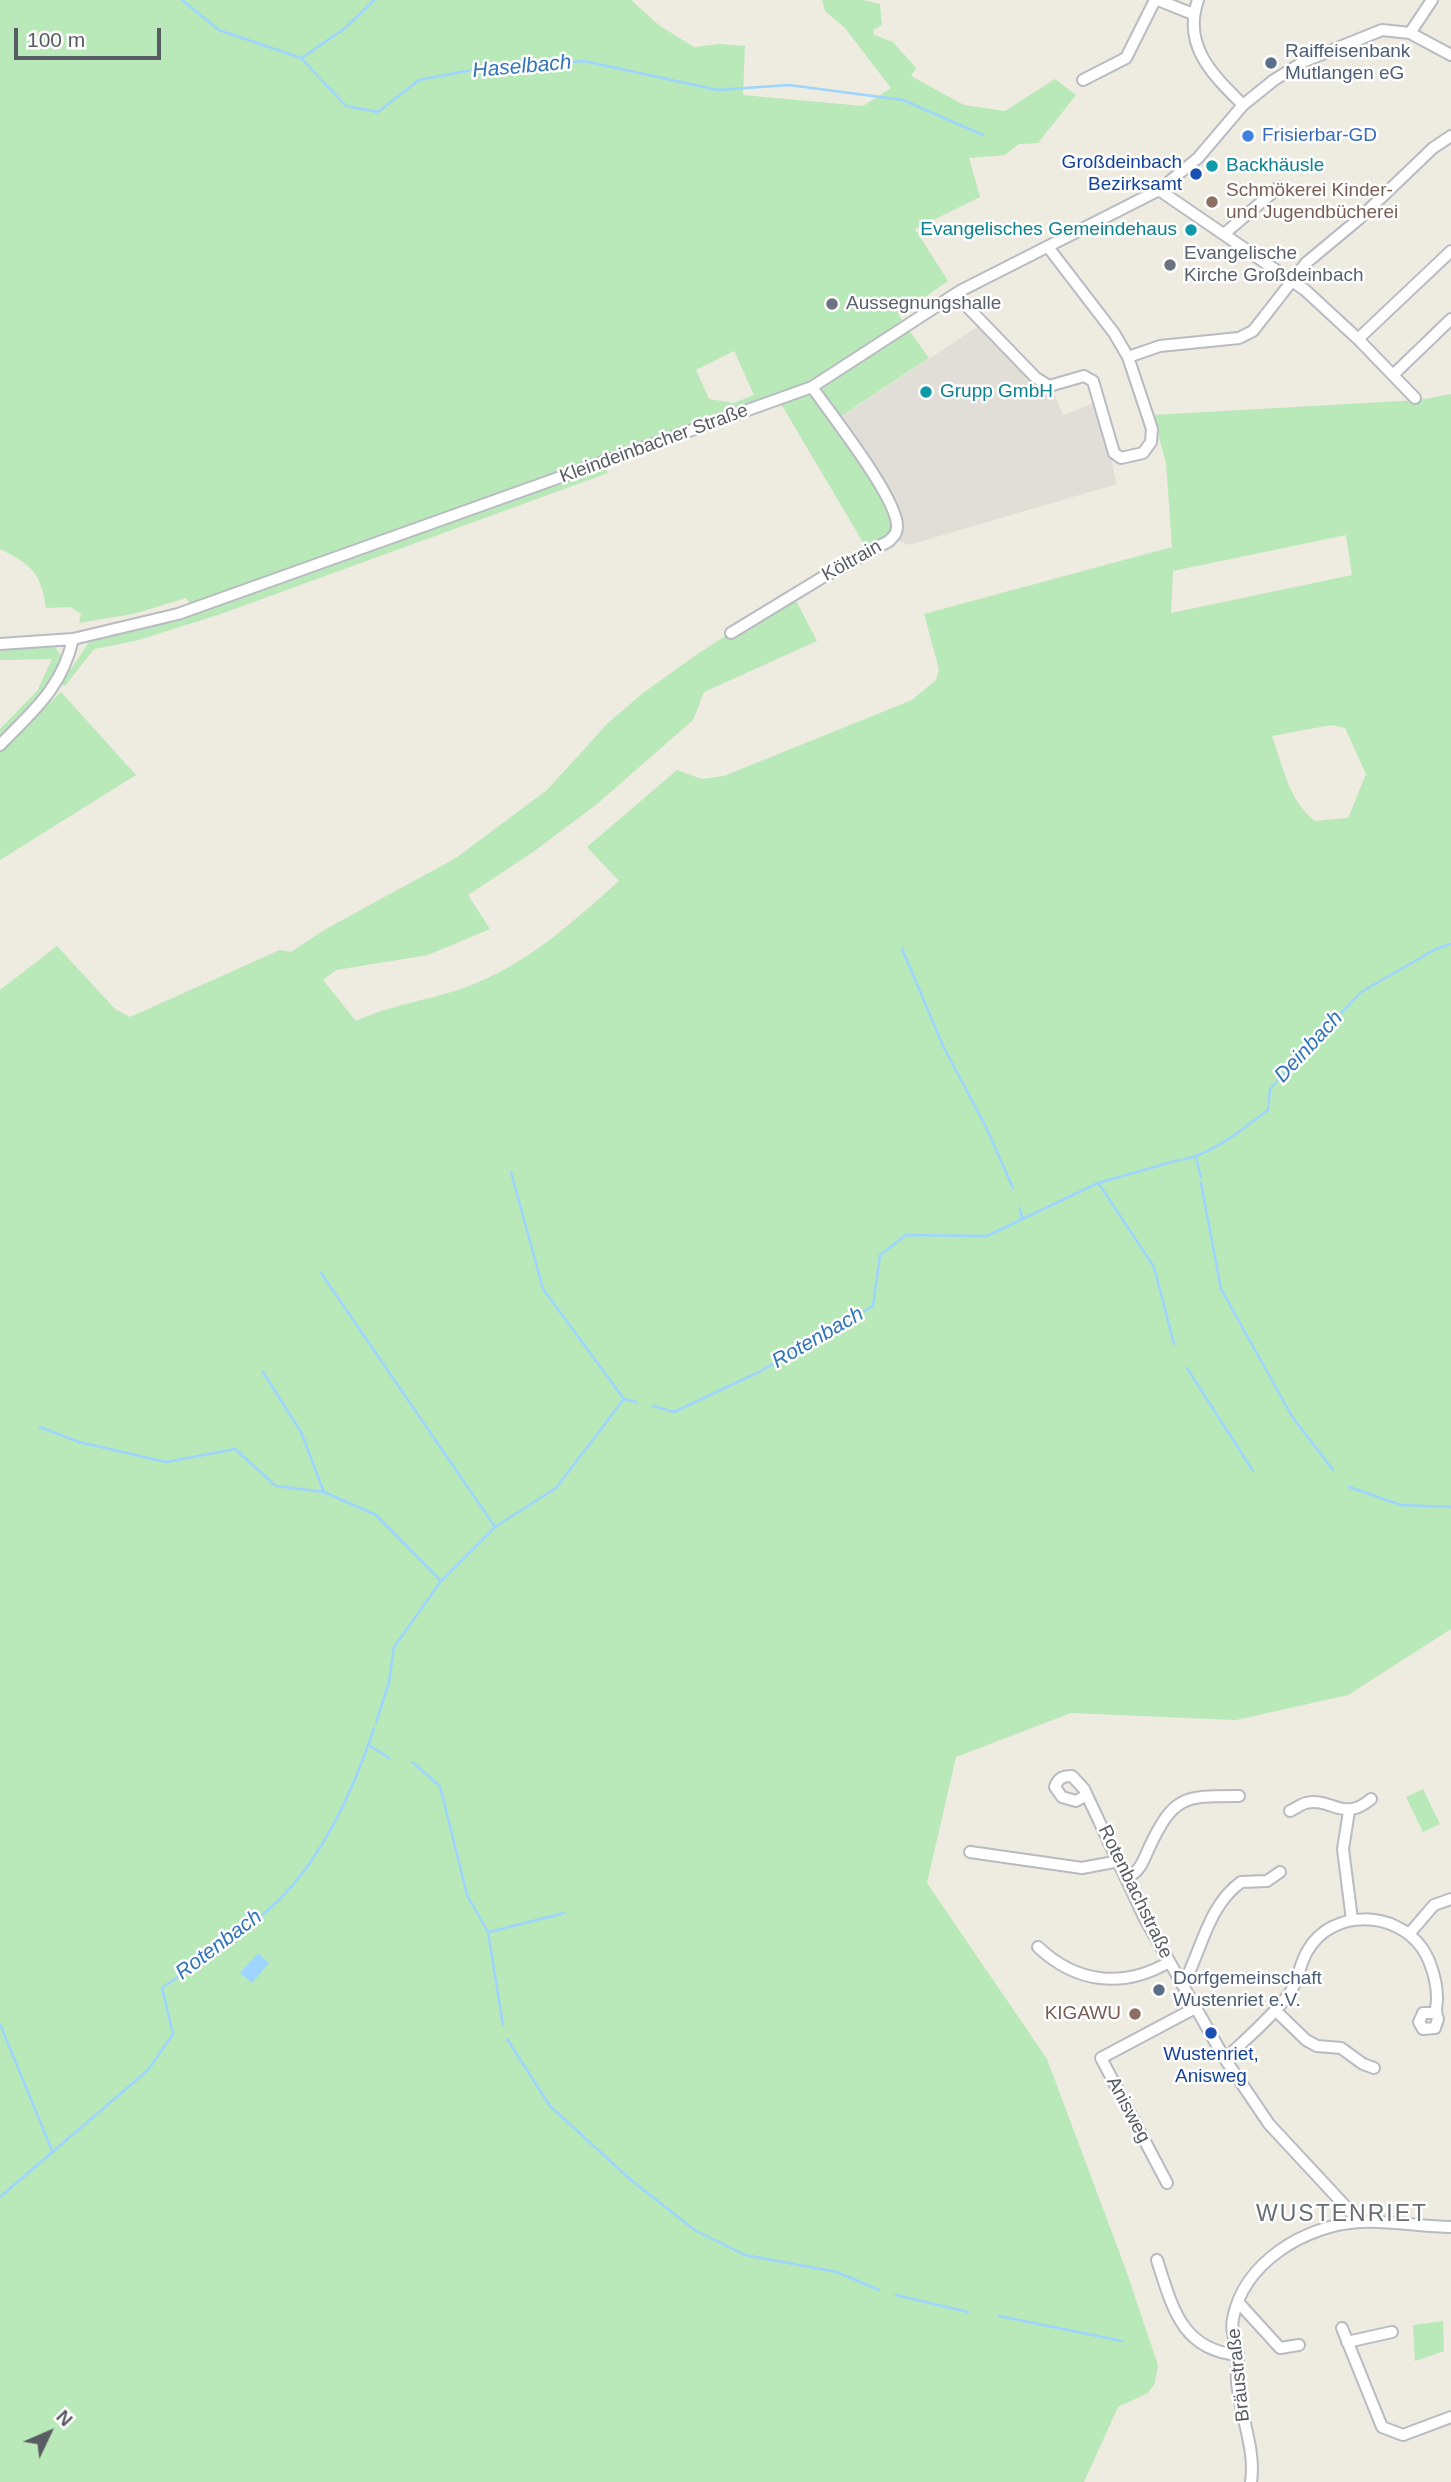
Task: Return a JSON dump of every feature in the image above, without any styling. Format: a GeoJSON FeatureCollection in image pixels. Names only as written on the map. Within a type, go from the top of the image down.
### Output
{"type":"FeatureCollection","features":[{"type":"Feature","properties":{"kind":"street"},"geometry":{"type":"LineString","coordinates":[[1083,80],[1126,58],[1157,0],[1193,14]]}},
{"type":"Feature","properties":{"kind":"street"},"geometry":{"type":"LineString","coordinates":[[1198,0],[1193,14],[1195,46],[1209,72],[1243,106]]}},
{"type":"Feature","properties":{"kind":"street"},"geometry":{"type":"LineString","coordinates":[[1432,0],[1410,33],[1451,55]]}},
{"type":"Feature","properties":{"kind":"street","name":"Kleindeinbacher Straße"},"geometry":{"type":"LineString","coordinates":[[0,644],[73,639],[189,610],[812,387],[956,294],[1159,190],[1198,158],[1243,106],[1274,80],[1305,61],[1382,30],[1410,33]]}},
{"type":"Feature","properties":{"kind":"street"},"geometry":{"type":"LineString","coordinates":[[1128,357],[1160,346],[1247,335],[1258,327],[1290,280],[1306,263],[1360,218],[1403,174],[1451,136]]}},
{"type":"Feature","properties":{"kind":"street"},"geometry":{"type":"LineString","coordinates":[[1224,234],[1279,187]]}},
{"type":"Feature","properties":{"kind":"street"},"geometry":{"type":"LineString","coordinates":[[1159,190],[1290,280],[1358,339],[1415,398]]}},
{"type":"Feature","properties":{"kind":"street"},"geometry":{"type":"LineString","coordinates":[[956,294],[1036,378],[1049,386],[1084,376],[1093,381],[1114,453],[1121,458],[1143,453],[1151,442],[1152,429],[1128,357],[1114,333],[1048,247]]}},
{"type":"Feature","properties":{"kind":"street"},"geometry":{"type":"LineString","coordinates":[[1358,339],[1451,251]]}},
{"type":"Feature","properties":{"kind":"street"},"geometry":{"type":"LineString","coordinates":[[1393,375],[1451,319]]}},
{"type":"Feature","properties":{"kind":"street","name":"Költrain"},"geometry":{"type":"LineString","coordinates":[[731,633],[823,577],[889,541],[896,533],[894,511],[857,450],[812,387]]}},
{"type":"Feature","properties":{"kind":"street"},"geometry":{"type":"LineString","coordinates":[[0,745],[54,689],[69,659],[73,639]]}},
{"type":"Feature","properties":{"kind":"street","name":"Rotenbachstraße"},"geometry":{"type":"LineString","coordinates":[[1085,1796],[1145,1919],[1226,2059],[1269,2124],[1360,2222]]}},
{"type":"Feature","properties":{"kind":"street"},"geometry":{"type":"LineString","coordinates":[[1127,1878],[1139,1872],[1155,1836],[1181,1800],[1195,1796],[1239,1796]]}},
{"type":"Feature","properties":{"kind":"street"},"geometry":{"type":"LineString","coordinates":[[1290,1811],[1307,1802],[1349,1811],[1362,1807],[1371,1799]]}},
{"type":"Feature","properties":{"kind":"street"},"geometry":{"type":"LineString","coordinates":[[1349,1811],[1343,1849],[1352,1920]]}},
{"type":"Feature","properties":{"kind":"street"},"geometry":{"type":"LineString","coordinates":[[970,1852],[1082,1868],[1119,1861]]}},
{"type":"Feature","properties":{"kind":"street"},"geometry":{"type":"LineString","coordinates":[[1183,1985],[1203,1936],[1223,1899],[1241,1882],[1267,1881],[1280,1872]]}},
{"type":"Feature","properties":{"kind":"street"},"geometry":{"type":"LineString","coordinates":[[1409,1934],[1434,1905],[1451,1899]]}},
{"type":"Feature","properties":{"kind":"street"},"geometry":{"type":"LineString","coordinates":[[1226,2059],[1291,1992],[1308,1948],[1334,1926],[1352,1920],[1369,1918],[1387,1922],[1409,1934],[1422,1948],[1436,1983],[1435,2013]]}},
{"type":"Feature","properties":{"kind":"street"},"geometry":{"type":"LineString","coordinates":[[1038,1947],[1065,1970],[1089,1975],[1139,1976],[1169,1962]]}},
{"type":"Feature","properties":{"kind":"street","name":"Anisweg"},"geometry":{"type":"LineString","coordinates":[[1167,2183],[1101,2058],[1196,2007]]}},
{"type":"Feature","properties":{"kind":"street"},"geometry":{"type":"LineString","coordinates":[[1275,2010],[1317,2046],[1341,2048],[1363,2064],[1374,2068]]}},
{"type":"Feature","properties":{"kind":"street","name":"Bräustraße"},"geometry":{"type":"LineString","coordinates":[[1251,2482],[1252,2454],[1241,2416],[1236,2379],[1238,2355],[1232,2335],[1242,2288],[1270,2257],[1329,2228],[1360,2222],[1451,2227]]}},
{"type":"Feature","properties":{"kind":"street"},"geometry":{"type":"LineString","coordinates":[[1157,2260],[1173,2308],[1190,2335],[1214,2351],[1238,2355]]}},
{"type":"Feature","properties":{"kind":"street"},"geometry":{"type":"LineString","coordinates":[[1238,2302],[1280,2348],[1299,2345]]}},
{"type":"Feature","properties":{"kind":"street"},"geometry":{"type":"LineString","coordinates":[[1342,2328],[1382,2427],[1403,2435],[1451,2417]]}},
{"type":"Feature","properties":{"kind":"street"},"geometry":{"type":"LineString","coordinates":[[1347,2342],[1392,2332]]}},
{"type":"Feature","properties":{"kind":"shaded area"},"geometry":{"type":"Polygon","coordinates":[[[980,325],[1045,391],[1053,390],[1063,415],[1097,402],[1117,484],[909,545],[896,540],[834,422],[980,325]]]}},
{"type":"Feature","properties":{"kind":"green space"},"geometry":{"type":"Polygon","coordinates":[[[0,0],[631,0],[660,26],[694,47],[720,44],[745,46],[743,95],[863,106],[891,88],[845,28],[825,11],[822,0],[863,0],[880,4],[882,25],[873,30],[874,35],[893,42],[916,68],[911,76],[964,105],[1005,111],[1055,79],[1076,95],[1038,143],[1019,144],[1005,155],[969,158],[980,197],[915,229],[948,281],[899,315],[904,323],[792,390],[190,604],[186,598],[133,614],[79,623],[81,614],[70,607],[46,608],[41,586],[33,571],[0,549],[0,0]],[[734,351],[696,370],[709,399],[734,403],[754,395],[734,351]]]}},
{"type":"Feature","properties":{"kind":"green space"},"geometry":{"type":"Polygon","coordinates":[[[909,330],[929,358],[837,419],[822,393],[823,386],[909,330]]]}},
{"type":"Feature","properties":{"kind":"green space"},"geometry":{"type":"Polygon","coordinates":[[[806,391],[811,396],[816,394],[888,506],[894,527],[888,538],[867,549],[781,404],[806,391]]]}},
{"type":"Feature","properties":{"kind":"green space"},"geometry":{"type":"Polygon","coordinates":[[[1451,394],[1451,1629],[1348,1695],[1236,1720],[1071,1713],[956,1757],[927,1883],[1047,2059],[1126,2270],[1158,2365],[1155,2383],[1148,2393],[1118,2407],[1084,2482],[0,2482],[0,990],[57,946],[115,1009],[130,1017],[280,950],[291,952],[324,930],[456,858],[547,790],[608,723],[643,693],[792,593],[817,641],[704,692],[693,720],[597,804],[533,852],[468,895],[490,929],[428,955],[336,970],[323,980],[356,1021],[384,1010],[469,986],[530,954],[619,881],[587,847],[677,770],[702,779],[724,776],[912,700],[936,680],[939,669],[924,614],[1172,547],[1166,463],[1153,415],[1419,400],[1451,394]],[[1346,535],[1173,571],[1171,613],[1352,575],[1346,535]],[[1331,725],[1272,736],[1292,792],[1298,803],[1315,821],[1348,818],[1366,774],[1345,728],[1331,725]]]}},
{"type":"Feature","properties":{"kind":"green space"},"geometry":{"type":"Polygon","coordinates":[[[604,467],[608,473],[218,615],[135,641],[94,649],[65,686],[61,684],[89,642],[151,627],[210,608],[604,467]]]}},
{"type":"Feature","properties":{"kind":"green space"},"geometry":{"type":"Polygon","coordinates":[[[53,645],[64,659],[47,691],[0,741],[0,729],[37,691],[52,659],[0,660],[0,649],[53,645]]]}},
{"type":"Feature","properties":{"kind":"green space"},"geometry":{"type":"Polygon","coordinates":[[[61,692],[136,775],[0,860],[0,752],[61,692]]]}},
{"type":"Feature","properties":{"kind":"green space"},"geometry":{"type":"Polygon","coordinates":[[[1423,1789],[1440,1824],[1423,1832],[1406,1797],[1423,1789]]]}},
{"type":"Feature","properties":{"kind":"green space"},"geometry":{"type":"Polygon","coordinates":[[[1443,2321],[1444,2351],[1415,2361],[1413,2325],[1443,2321]]]}},
{"type":"Feature","properties":{"kind":"water"},"geometry":{"type":"Polygon","coordinates":[[[258,1953],[269,1963],[252,1983],[240,1973],[258,1953]]]}},
{"type":"Feature","properties":{"kind":"waterway","name":"Haselbach"},"geometry":{"type":"LineString","coordinates":[[182,0],[219,30],[301,58],[346,106],[378,112],[419,80],[472,70],[584,61],[718,90],[789,85],[903,100],[983,135]]}},
{"type":"Feature","properties":{"kind":"waterway"},"geometry":{"type":"LineString","coordinates":[[303,57],[344,29],[374,0]]}},
{"type":"Feature","properties":{"kind":"waterway","name":"Deinbach"},"geometry":{"type":"LineString","coordinates":[[1182,1160],[1217,1146],[1268,1110],[1270,1089],[1361,992],[1436,949],[1451,944]]}},
{"type":"Feature","properties":{"kind":"waterway"},"geometry":{"type":"LineString","coordinates":[[902,949],[944,1048],[986,1127],[1013,1188]]}},
{"type":"Feature","properties":{"kind":"waterway"},"geometry":{"type":"LineString","coordinates":[[1196,1157],[1201,1178]]}},
{"type":"Feature","properties":{"kind":"waterway","name":"Rotenbach"},"geometry":{"type":"LineString","coordinates":[[653,1406],[674,1412],[759,1372],[873,1306],[880,1255],[906,1235],[987,1236],[1098,1183],[1179,1160]]}},
{"type":"Feature","properties":{"kind":"waterway"},"geometry":{"type":"LineString","coordinates":[[511,1172],[543,1289],[624,1399]]}},
{"type":"Feature","properties":{"kind":"waterway"},"geometry":{"type":"LineString","coordinates":[[1201,1183],[1221,1289],[1293,1418],[1333,1470]]}},
{"type":"Feature","properties":{"kind":"waterway"},"geometry":{"type":"LineString","coordinates":[[1099,1184],[1154,1267],[1174,1344]]}},
{"type":"Feature","properties":{"kind":"waterway"},"geometry":{"type":"LineString","coordinates":[[1020,1208],[1022,1218]]}},
{"type":"Feature","properties":{"kind":"waterway"},"geometry":{"type":"LineString","coordinates":[[321,1273],[495,1527]]}},
{"type":"Feature","properties":{"kind":"waterway"},"geometry":{"type":"LineString","coordinates":[[1187,1368],[1253,1471]]}},
{"type":"Feature","properties":{"kind":"waterway"},"geometry":{"type":"LineString","coordinates":[[263,1372],[301,1432],[324,1492]]}},
{"type":"Feature","properties":{"kind":"waterway","name":"Rotenbach"},"geometry":{"type":"LineString","coordinates":[[376,1723],[389,1682],[394,1647],[441,1581],[495,1527],[556,1488],[624,1399],[636,1402]]}},
{"type":"Feature","properties":{"kind":"waterway"},"geometry":{"type":"LineString","coordinates":[[40,1427],[79,1442],[166,1462],[235,1449],[276,1486],[324,1492],[376,1515],[441,1581]]}},
{"type":"Feature","properties":{"kind":"waterway"},"geometry":{"type":"LineString","coordinates":[[1349,1487],[1401,1505],[1451,1507]]}},
{"type":"Feature","properties":{"kind":"waterway","name":"Rotenbach"},"geometry":{"type":"LineString","coordinates":[[0,2197],[148,2070],[173,2034],[162,1988],[255,1921],[298,1879],[337,1817],[358,1773],[374,1728]]}},
{"type":"Feature","properties":{"kind":"waterway"},"geometry":{"type":"LineString","coordinates":[[369,1745],[389,1758]]}},
{"type":"Feature","properties":{"kind":"waterway"},"geometry":{"type":"LineString","coordinates":[[412,1762],[440,1786],[467,1895],[488,1932],[503,2025]]}},
{"type":"Feature","properties":{"kind":"waterway"},"geometry":{"type":"LineString","coordinates":[[489,1932],[564,1913]]}},
{"type":"Feature","properties":{"kind":"waterway"},"geometry":{"type":"LineString","coordinates":[[0,2024],[53,2153]]}},
{"type":"Feature","properties":{"kind":"waterway"},"geometry":{"type":"LineString","coordinates":[[507,2039],[550,2106],[631,2180],[696,2231],[745,2255],[837,2272],[879,2290]]}},
{"type":"Feature","properties":{"kind":"waterway"},"geometry":{"type":"LineString","coordinates":[[896,2295],[968,2312]]}},
{"type":"Feature","properties":{"kind":"waterway"},"geometry":{"type":"LineString","coordinates":[[999,2316],[1122,2341]]}},
{"type":"Feature","properties":{"kind":"place","name":"Raiffeisenbank Mutlangen eG"},"geometry":{"type":"Point","coordinates":[1271,63]}},
{"type":"Feature","properties":{"kind":"place","name":"Frisierbar-GD"},"geometry":{"type":"Point","coordinates":[1248,136]}},
{"type":"Feature","properties":{"kind":"place","name":"Backhäusle"},"geometry":{"type":"Point","coordinates":[1212,166]}},
{"type":"Feature","properties":{"kind":"place","name":"Großdeinbach Bezirksamt"},"geometry":{"type":"Point","coordinates":[1196,174]}},
{"type":"Feature","properties":{"kind":"place","name":"Schmökerei Kinder- und Jugendbücherei"},"geometry":{"type":"Point","coordinates":[1212,202]}},
{"type":"Feature","properties":{"kind":"place","name":"Evangelisches Gemeindehaus"},"geometry":{"type":"Point","coordinates":[1191,230]}},
{"type":"Feature","properties":{"kind":"place","name":"Evangelische Kirche Großdeinbach"},"geometry":{"type":"Point","coordinates":[1170,265]}},
{"type":"Feature","properties":{"kind":"place","name":"Aussegnungshalle"},"geometry":{"type":"Point","coordinates":[832,304]}},
{"type":"Feature","properties":{"kind":"place","name":"Grupp GmbH"},"geometry":{"type":"Point","coordinates":[926,392]}},
{"type":"Feature","properties":{"kind":"place","name":"Dorfgemeinschaft Wustenriet e.V."},"geometry":{"type":"Point","coordinates":[1159,1990]}},
{"type":"Feature","properties":{"kind":"place","name":"KIGAWU"},"geometry":{"type":"Point","coordinates":[1135,2014]}},
{"type":"Feature","properties":{"kind":"place","name":"Wustenriet, Anisweg"},"geometry":{"type":"Point","coordinates":[1211,2033]}},
{"type":"Feature","properties":{"kind":"district","name":"WUSTENRIET"},"geometry":{"type":"Point","coordinates":[1342,2215]}}]}
